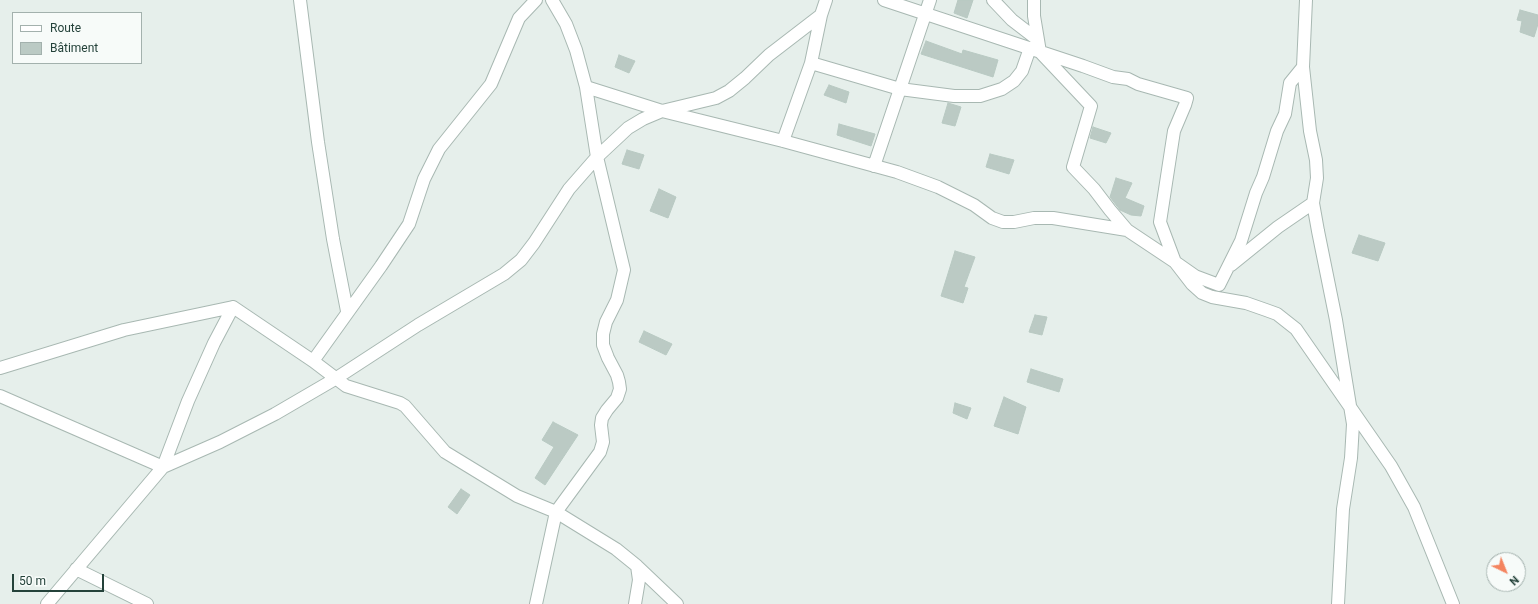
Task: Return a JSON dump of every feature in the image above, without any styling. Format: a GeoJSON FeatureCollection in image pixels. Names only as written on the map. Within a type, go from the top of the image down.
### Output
{"type":"FeatureCollection","features":[{"type":"Feature","properties":{"kind":"street"},"geometry":{"type":"LineString","coordinates":[[300,0],[330,224],[347,311]]}},
{"type":"Feature","properties":{"kind":"street"},"geometry":{"type":"LineString","coordinates":[[312,361],[381,266],[408,224],[424,179],[439,149],[491,84],[519,18],[536,0]]}},
{"type":"Feature","properties":{"kind":"street"},"geometry":{"type":"LineString","coordinates":[[536,604],[556,512],[600,452],[603,442],[601,425],[602,418],[617,398],[620,389],[617,375],[603,345],[603,334],[606,322],[617,300],[624,270],[597,156],[586,88],[576,50],[566,24],[552,0]]}},
{"type":"Feature","properties":{"kind":"street"},"geometry":{"type":"LineString","coordinates":[[782,141],[811,63],[821,15],[826,0]]}},
{"type":"Feature","properties":{"kind":"street"},"geometry":{"type":"LineString","coordinates":[[884,0],[925,14],[1036,47],[1113,77],[1128,79],[1138,84],[1187,98],[1174,131],[1160,222],[1175,262],[1192,284],[1206,294],[1212,297],[1260,307],[1278,314],[1296,328],[1391,466],[1414,507],[1453,604]]}},
{"type":"Feature","properties":{"kind":"street"},"geometry":{"type":"LineString","coordinates":[[874,166],[930,0]]}},
{"type":"Feature","properties":{"kind":"street"},"geometry":{"type":"LineString","coordinates":[[993,0],[1091,106],[1073,167],[1094,189],[1128,230],[1195,276],[1214,283]]}},
{"type":"Feature","properties":{"kind":"street"},"geometry":{"type":"LineString","coordinates":[[811,63],[900,89],[954,96],[980,96],[1002,89],[1014,81],[1022,71],[1036,47],[1034,0]]}},
{"type":"Feature","properties":{"kind":"street"},"geometry":{"type":"LineString","coordinates":[[1306,0],[1303,67],[1310,131],[1316,160],[1317,178],[1313,203],[1336,320],[1353,424],[1351,458],[1343,509],[1338,604]]}},
{"type":"Feature","properties":{"kind":"street"},"geometry":{"type":"LineString","coordinates":[[0,396],[163,467],[227,439],[275,414],[335,379],[418,325],[504,274],[521,260],[534,243],[569,189],[597,156],[628,128],[643,119],[662,111],[708,100],[729,91],[769,56],[821,15]]}},
{"type":"Feature","properties":{"kind":"street"},"geometry":{"type":"LineString","coordinates":[[1228,268],[1241,241],[1256,193],[1285,114],[1290,83],[1303,67]]}},
{"type":"Feature","properties":{"kind":"street"},"geometry":{"type":"LineString","coordinates":[[586,88],[662,111],[897,172],[938,187],[974,205],[992,218],[1004,222],[1014,222],[1034,218],[1053,218],[1128,230]]}},
{"type":"Feature","properties":{"kind":"street"},"geometry":{"type":"LineString","coordinates":[[1206,294],[1228,268],[1278,227],[1313,203]]}},
{"type":"Feature","properties":{"kind":"street"},"geometry":{"type":"LineString","coordinates":[[47,604],[163,467],[188,401],[214,343],[233,307]]}},
{"type":"Feature","properties":{"kind":"street"},"geometry":{"type":"LineString","coordinates":[[0,369],[124,330],[233,307],[346,386],[400,403],[405,406],[444,452],[517,496],[556,512],[616,549],[637,566],[677,604]]}},
{"type":"Feature","properties":{"kind":"street"},"geometry":{"type":"LineString","coordinates":[[635,604],[639,580],[637,566]]}},
{"type":"Feature","properties":{"kind":"street"},"geometry":{"type":"LineString","coordinates":[[76,569],[147,604]]}},
{"type":"Feature","properties":{"kind":"street"},"geometry":{"type":"LineString","coordinates":[[1333,604],[1339,573]]}},
{"type":"Feature","properties":{"kind":"building"},"geometry":{"type":"Polygon","coordinates":[[[958,0],[973,0],[967,18],[954,13],[958,0]]]}},
{"type":"Feature","properties":{"kind":"building"},"geometry":{"type":"Polygon","coordinates":[[[1520,10],[1538,15],[1538,24],[1534,37],[1520,32],[1522,21],[1517,20],[1520,10]]]}},
{"type":"Feature","properties":{"kind":"building"},"geometry":{"type":"Polygon","coordinates":[[[926,41],[962,54],[963,50],[998,60],[993,77],[921,54],[926,41]]]}},
{"type":"Feature","properties":{"kind":"building"},"geometry":{"type":"Polygon","coordinates":[[[619,55],[635,61],[629,73],[615,67],[619,55]]]}},
{"type":"Feature","properties":{"kind":"building"},"geometry":{"type":"Polygon","coordinates":[[[829,85],[849,92],[846,103],[824,95],[829,85]]]}},
{"type":"Feature","properties":{"kind":"building"},"geometry":{"type":"Polygon","coordinates":[[[948,103],[961,107],[955,126],[942,123],[948,103]]]}},
{"type":"Feature","properties":{"kind":"building"},"geometry":{"type":"Polygon","coordinates":[[[839,124],[875,134],[871,146],[837,135],[839,124]]]}},
{"type":"Feature","properties":{"kind":"building"},"geometry":{"type":"Polygon","coordinates":[[[1093,127],[1111,133],[1106,143],[1090,138],[1093,127]]]}},
{"type":"Feature","properties":{"kind":"building"},"geometry":{"type":"Polygon","coordinates":[[[627,150],[644,155],[639,169],[622,164],[627,150]]]}},
{"type":"Feature","properties":{"kind":"building"},"geometry":{"type":"Polygon","coordinates":[[[990,154],[1014,160],[1009,174],[986,167],[990,154]]]}},
{"type":"Feature","properties":{"kind":"building"},"geometry":{"type":"Polygon","coordinates":[[[1116,178],[1132,183],[1125,198],[1144,206],[1141,216],[1131,215],[1120,210],[1110,197],[1116,178]]]}},
{"type":"Feature","properties":{"kind":"building"},"geometry":{"type":"Polygon","coordinates":[[[659,189],[676,197],[668,218],[650,211],[659,189]]]}},
{"type":"Feature","properties":{"kind":"building"},"geometry":{"type":"Polygon","coordinates":[[[1359,235],[1385,243],[1378,261],[1352,253],[1359,235]]]}},
{"type":"Feature","properties":{"kind":"building"},"geometry":{"type":"Polygon","coordinates":[[[955,251],[975,257],[964,287],[968,288],[963,303],[941,296],[955,251]]]}},
{"type":"Feature","properties":{"kind":"building"},"geometry":{"type":"Polygon","coordinates":[[[1035,315],[1047,317],[1042,335],[1029,332],[1035,315]]]}},
{"type":"Feature","properties":{"kind":"building"},"geometry":{"type":"Polygon","coordinates":[[[644,331],[672,344],[666,355],[639,342],[644,331]]]}},
{"type":"Feature","properties":{"kind":"building"},"geometry":{"type":"Polygon","coordinates":[[[1031,369],[1063,379],[1059,392],[1027,382],[1031,369]]]}},
{"type":"Feature","properties":{"kind":"building"},"geometry":{"type":"Polygon","coordinates":[[[1004,397],[1026,407],[1018,434],[994,426],[1004,397]]]}},
{"type":"Feature","properties":{"kind":"building"},"geometry":{"type":"Polygon","coordinates":[[[955,403],[971,408],[967,419],[953,413],[955,403]]]}},
{"type":"Feature","properties":{"kind":"building"},"geometry":{"type":"Polygon","coordinates":[[[553,422],[578,435],[545,485],[535,478],[554,447],[542,440],[553,422]]]}},
{"type":"Feature","properties":{"kind":"building"},"geometry":{"type":"Polygon","coordinates":[[[461,489],[470,495],[457,514],[448,507],[461,489]]]}}]}
